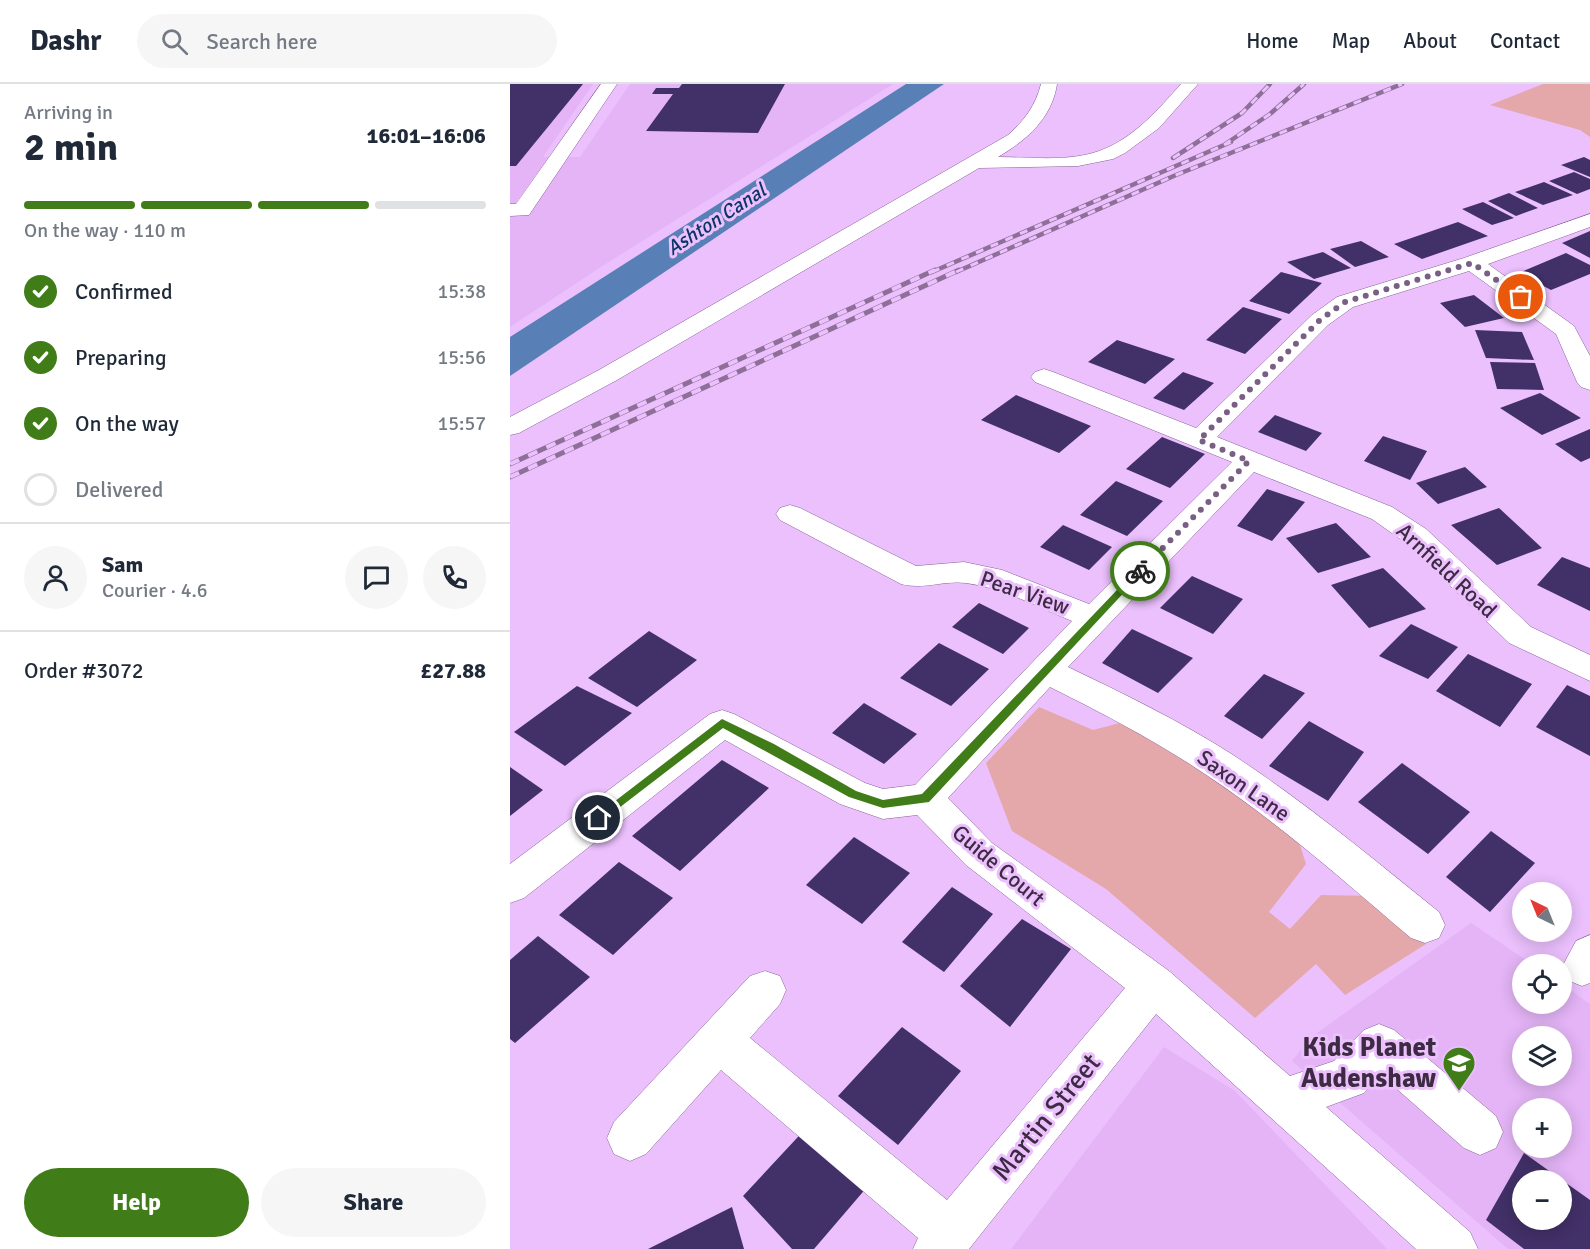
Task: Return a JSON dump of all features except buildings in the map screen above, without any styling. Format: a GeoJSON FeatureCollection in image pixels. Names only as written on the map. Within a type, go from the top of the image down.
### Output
{"type":"FeatureCollection","features":[{"type":"Feature","properties":{"kind":"street"},"geometry":{"type":"LineString","coordinates":[[516,211],[609,84]]}},
{"type":"Feature","properties":{"kind":"street"},"geometry":{"type":"LineString","coordinates":[[510,427],[608,375],[1015,139],[1025,130],[1048,96],[1049,84]]}},
{"type":"Feature","properties":{"kind":"street"},"geometry":{"type":"LineString","coordinates":[[974,162],[1045,162],[1104,155],[1126,144],[1154,124],[1190,84]]}},
{"type":"Feature","properties":{"kind":"street"},"geometry":{"type":"LineString","coordinates":[[1199,440],[1320,320],[1345,302],[1472,263],[1590,220]]}},
{"type":"Feature","properties":{"kind":"street"},"geometry":{"type":"LineString","coordinates":[[1472,263],[1554,320],[1566,332],[1590,382]]}},
{"type":"Feature","properties":{"kind":"street","name":"Arnfield Road"},"geometry":{"type":"LineString","coordinates":[[1044,377],[1382,513],[1416,536],[1520,636],[1590,669]]}},
{"type":"Feature","properties":{"kind":"street"},"geometry":{"type":"LineString","coordinates":[[510,886],[722,723],[853,794],[883,804],[925,798],[1094,618],[1249,461]]}},
{"type":"Feature","properties":{"kind":"street","name":"Pear View"},"geometry":{"type":"LineString","coordinates":[[789,514],[912,578],[964,572],[1002,580],[1094,618]]}},
{"type":"Feature","properties":{"kind":"street","name":"Saxon Lane"},"geometry":{"type":"LineString","coordinates":[[1046,670],[1117,706],[1241,780],[1323,841],[1425,925]]}},
{"type":"Feature","properties":{"kind":"street","name":"Guide Court"},"geometry":{"type":"LineString","coordinates":[[925,798],[978,854],[1154,985],[1453,1249]]}},
{"type":"Feature","properties":{"kind":"street","name":"Martin Street"},"geometry":{"type":"LineString","coordinates":[[944,1242],[1154,985]]}},
{"type":"Feature","properties":{"kind":"street"},"geometry":{"type":"LineString","coordinates":[[630,1138],[765,990]]}},
{"type":"Feature","properties":{"kind":"street"},"geometry":{"type":"LineString","coordinates":[[719,1040],[944,1242]]}},
{"type":"Feature","properties":{"kind":"street"},"geometry":{"type":"LineString","coordinates":[[1284,1100],[1348,1078],[1379,1045],[1480,1132]]}},
{"type":"Feature","properties":{"kind":"shaded area"},"geometry":{"type":"Polygon","coordinates":[[[510,84],[593,84],[543,157],[580,157],[630,84],[893,84],[604,265],[510,327],[510,84]]]}},
{"type":"Feature","properties":{"kind":"shaded area"},"geometry":{"type":"Polygon","coordinates":[[[1543,84],[1590,84],[1590,137],[1580,130],[1490,105],[1543,84]]]}},
{"type":"Feature","properties":{"kind":"shaded area"},"geometry":{"type":"Polygon","coordinates":[[[1039,707],[1093,730],[1120,723],[1204,768],[1297,836],[1306,864],[1269,912],[1290,929],[1321,895],[1373,896],[1426,944],[1345,995],[1316,964],[1255,1018],[1106,889],[1012,831],[986,763],[1039,707]]]}},
{"type":"Feature","properties":{"kind":"shaded area","name":"Kids Planet Audenshaw"},"geometry":{"type":"Polygon","coordinates":[[[1471,923],[1517,954],[1512,954],[1512,1014],[1572,1014],[1572,991],[1590,1004],[1590,1249],[1508,1249],[1292,1061],[1310,1038],[1471,923]]]}},
{"type":"Feature","properties":{"kind":"shaded area"},"geometry":{"type":"Polygon","coordinates":[[[1164,1047],[1235,1091],[1387,1249],[1011,1249],[1164,1047]]]}},
{"type":"Feature","properties":{"kind":"water","name":"Ashton Canal"},"geometry":{"type":"Polygon","coordinates":[[[906,84],[944,84],[510,376],[510,337],[906,84]]]}},
{"type":"Feature","properties":{"kind":"railway"},"geometry":{"type":"LineString","coordinates":[[1173,158],[1242,113],[1270,84]]}},
{"type":"Feature","properties":{"kind":"railway"},"geometry":{"type":"LineString","coordinates":[[1224,145],[1270,114],[1304,84]]}},
{"type":"Feature","properties":{"kind":"railway"},"geometry":{"type":"LineString","coordinates":[[956,272],[1176,175],[1402,84]]}},
{"type":"Feature","properties":{"kind":"railway"},"geometry":{"type":"LineString","coordinates":[[932,272],[1231,142]]}},
{"type":"Feature","properties":{"kind":"railway"},"geometry":{"type":"LineString","coordinates":[[510,464],[935,270]]}},
{"type":"Feature","properties":{"kind":"railway"},"geometry":{"type":"LineString","coordinates":[[510,477],[959,270]]}},
{"type":"Feature","properties":{"kind":"way so far"},"geometry":{"type":"LineString","coordinates":[[1140,571],[1249,461],[1199,440],[1320,320],[1345,302],[1472,263],[1521,297]]}},
{"type":"Feature","properties":{"kind":"place","name":"Kids Planet Audenshaw"},"geometry":{"type":"Point","coordinates":[1459,1092]}},
{"type":"Feature","properties":{"kind":"route"},"geometry":{"type":"LineString","coordinates":[[598,818],[722,723],[853,794],[883,804],[925,798],[1140,571]]}}]}
